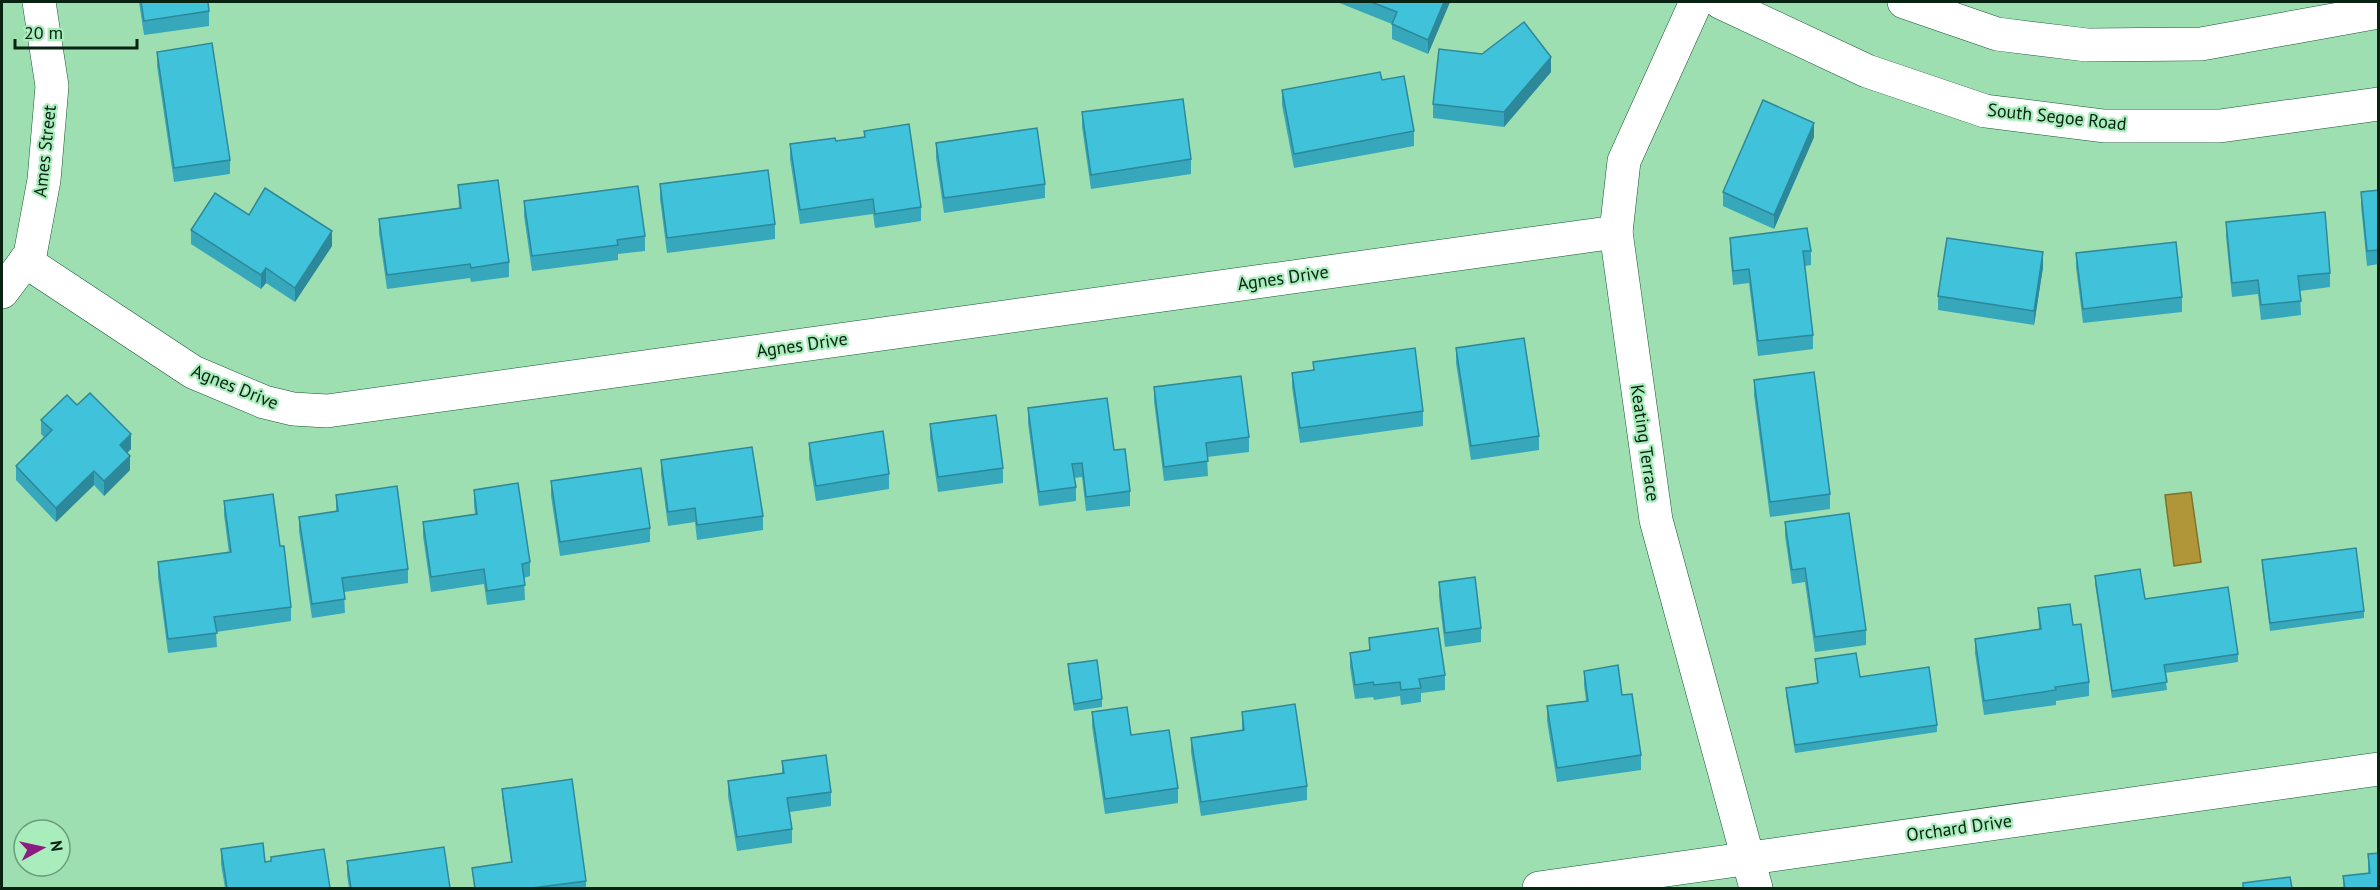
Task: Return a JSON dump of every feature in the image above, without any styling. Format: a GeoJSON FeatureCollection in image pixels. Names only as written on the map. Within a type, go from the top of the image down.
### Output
{"type":"FeatureCollection","features":[{"type":"Feature","properties":{"kind":"street","name":"Ames Street"},"geometry":{"type":"LineString","coordinates":[[2,292],[30,255],[44,180],[52,86],[39,2]]}},
{"type":"Feature","properties":{"kind":"street","name":"Keating Terrace"},"geometry":{"type":"LineString","coordinates":[[1696,2],[1624,161],[1616,231],[1656,520],[1752,874]]}},
{"type":"Feature","properties":{"kind":"street","name":"South Segoe Road"},"geometry":{"type":"LineString","coordinates":[[1720,2],[1867,71],[1985,111],[2104,126],[2220,126],[2379,104]]}},
{"type":"Feature","properties":{"kind":"street"},"geometry":{"type":"LineString","coordinates":[[1904,2],[1996,34],[2087,45],[2201,44],[2379,12]]}},
{"type":"Feature","properties":{"kind":"street","name":"Agnes Drive"},"geometry":{"type":"LineString","coordinates":[[25,261],[193,372],[264,402],[293,410],[327,411],[1616,231]]}},
{"type":"Feature","properties":{"kind":"street","name":"Orchard Drive"},"geometry":{"type":"LineString","coordinates":[[1539,888],[1752,874],[2379,769]]}},
{"type":"Feature","properties":{"kind":"shaded area"},"geometry":{"type":"Polygon","coordinates":[[[2191,492],[2201,562],[2174,566],[2165,495],[2191,492]]]}},
{"type":"Feature","properties":{"kind":"building"},"geometry":{"type":"Polygon","coordinates":[[[141,2],[208,2],[209,11],[144,21],[141,2]]]}},
{"type":"Feature","properties":{"kind":"building"},"geometry":{"type":"Polygon","coordinates":[[[1371,2],[1444,2],[1428,40],[1392,24],[1397,12],[1371,2]]]}},
{"type":"Feature","properties":{"kind":"building"},"geometry":{"type":"Polygon","coordinates":[[[1524,22],[1551,57],[1504,112],[1433,104],[1439,49],[1482,54],[1524,22]]]}},
{"type":"Feature","properties":{"kind":"building"},"geometry":{"type":"Polygon","coordinates":[[[212,43],[230,160],[174,168],[157,52],[212,43]]]}},
{"type":"Feature","properties":{"kind":"building"},"geometry":{"type":"Polygon","coordinates":[[[1380,72],[1382,80],[1404,76],[1414,131],[1294,154],[1282,90],[1380,72]]]}},
{"type":"Feature","properties":{"kind":"building"},"geometry":{"type":"Polygon","coordinates":[[[1183,99],[1191,159],[1091,175],[1082,112],[1183,99]]]}},
{"type":"Feature","properties":{"kind":"building"},"geometry":{"type":"Polygon","coordinates":[[[1763,100],[1814,123],[1774,215],[1723,192],[1763,100]]]}},
{"type":"Feature","properties":{"kind":"building"},"geometry":{"type":"Polygon","coordinates":[[[909,124],[921,207],[875,214],[873,199],[800,210],[790,144],[865,137],[864,131],[909,124]]]}},
{"type":"Feature","properties":{"kind":"building"},"geometry":{"type":"Polygon","coordinates":[[[1037,128],[1045,184],[944,198],[936,143],[1037,128]]]}},
{"type":"Feature","properties":{"kind":"building"},"geometry":{"type":"Polygon","coordinates":[[[768,170],[775,224],[667,238],[660,184],[768,170]]]}},
{"type":"Feature","properties":{"kind":"building"},"geometry":{"type":"Polygon","coordinates":[[[498,180],[509,262],[471,268],[470,264],[387,275],[379,219],[461,208],[458,185],[498,180]]]}},
{"type":"Feature","properties":{"kind":"building"},"geometry":{"type":"Polygon","coordinates":[[[638,186],[645,236],[617,240],[618,245],[532,256],[524,201],[638,186]]]}},
{"type":"Feature","properties":{"kind":"building"},"geometry":{"type":"Polygon","coordinates":[[[265,188],[332,231],[295,288],[266,268],[261,275],[191,230],[215,193],[249,215],[265,188]]]}},
{"type":"Feature","properties":{"kind":"building"},"geometry":{"type":"Polygon","coordinates":[[[2379,190],[2379,250],[2367,251],[2361,192],[2379,190]]]}},
{"type":"Feature","properties":{"kind":"building"},"geometry":{"type":"Polygon","coordinates":[[[2325,212],[2330,273],[2298,276],[2301,301],[2261,305],[2258,280],[2232,283],[2226,222],[2325,212]]]}},
{"type":"Feature","properties":{"kind":"building"},"geometry":{"type":"Polygon","coordinates":[[[1807,228],[1811,251],[1803,251],[1813,335],[1758,341],[1749,269],[1733,271],[1730,238],[1807,228]]]}},
{"type":"Feature","properties":{"kind":"building"},"geometry":{"type":"Polygon","coordinates":[[[1947,238],[2043,252],[2034,311],[1938,296],[1947,238]]]}},
{"type":"Feature","properties":{"kind":"building"},"geometry":{"type":"Polygon","coordinates":[[[2176,242],[2182,297],[2083,309],[2076,253],[2176,242]]]}},
{"type":"Feature","properties":{"kind":"building"},"geometry":{"type":"Polygon","coordinates":[[[1524,338],[1539,436],[1471,446],[1456,348],[1524,338]]]}},
{"type":"Feature","properties":{"kind":"building"},"geometry":{"type":"Polygon","coordinates":[[[1415,348],[1423,411],[1300,428],[1292,373],[1314,370],[1313,362],[1415,348]]]}},
{"type":"Feature","properties":{"kind":"building"},"geometry":{"type":"Polygon","coordinates":[[[1814,372],[1830,494],[1770,502],[1754,380],[1814,372]]]}},
{"type":"Feature","properties":{"kind":"building"},"geometry":{"type":"Polygon","coordinates":[[[1241,376],[1249,437],[1206,443],[1208,461],[1164,467],[1154,387],[1241,376]]]}},
{"type":"Feature","properties":{"kind":"building"},"geometry":{"type":"Polygon","coordinates":[[[90,393],[131,434],[120,445],[130,456],[104,481],[94,471],[56,508],[16,466],[52,430],[41,420],[67,395],[77,405],[90,393]]]}},
{"type":"Feature","properties":{"kind":"building"},"geometry":{"type":"Polygon","coordinates":[[[1107,398],[1114,450],[1125,449],[1130,491],[1086,497],[1082,463],[1072,464],[1076,487],[1039,492],[1028,408],[1107,398]]]}},
{"type":"Feature","properties":{"kind":"building"},"geometry":{"type":"Polygon","coordinates":[[[996,415],[1003,468],[938,477],[930,424],[996,415]]]}},
{"type":"Feature","properties":{"kind":"building"},"geometry":{"type":"Polygon","coordinates":[[[883,431],[889,474],[816,486],[809,443],[883,431]]]}},
{"type":"Feature","properties":{"kind":"building"},"geometry":{"type":"Polygon","coordinates":[[[752,447],[763,516],[697,525],[695,508],[668,512],[661,460],[752,447]]]}},
{"type":"Feature","properties":{"kind":"building"},"geometry":{"type":"Polygon","coordinates":[[[641,468],[650,528],[560,542],[551,481],[641,468]]]}},
{"type":"Feature","properties":{"kind":"building"},"geometry":{"type":"Polygon","coordinates":[[[518,483],[530,562],[522,564],[525,585],[487,591],[484,569],[431,577],[423,522],[477,514],[474,490],[518,483]]]}},
{"type":"Feature","properties":{"kind":"building"},"geometry":{"type":"Polygon","coordinates":[[[397,486],[408,569],[342,578],[345,599],[312,604],[299,517],[338,511],[336,495],[397,486]]]}},
{"type":"Feature","properties":{"kind":"building"},"geometry":{"type":"Polygon","coordinates":[[[273,494],[280,546],[284,546],[291,607],[214,617],[217,633],[168,639],[158,562],[231,552],[224,501],[273,494]]]}},
{"type":"Feature","properties":{"kind":"building"},"geometry":{"type":"Polygon","coordinates":[[[1849,513],[1866,630],[1815,637],[1805,568],[1792,570],[1785,522],[1849,513]]]}},
{"type":"Feature","properties":{"kind":"building"},"geometry":{"type":"Polygon","coordinates":[[[2356,548],[2364,611],[2270,623],[2262,560],[2356,548]]]}},
{"type":"Feature","properties":{"kind":"building"},"geometry":{"type":"Polygon","coordinates":[[[2140,569],[2145,599],[2228,587],[2238,654],[2164,665],[2167,682],[2112,691],[2095,576],[2140,569]]]}},
{"type":"Feature","properties":{"kind":"building"},"geometry":{"type":"Polygon","coordinates":[[[1475,577],[1481,628],[1445,633],[1439,582],[1475,577]]]}},
{"type":"Feature","properties":{"kind":"building"},"geometry":{"type":"Polygon","coordinates":[[[2070,604],[2073,625],[2081,624],[2089,682],[2055,687],[2056,690],[1984,701],[1975,639],[2041,629],[2038,608],[2070,604]]]}},
{"type":"Feature","properties":{"kind":"building"},"geometry":{"type":"Polygon","coordinates":[[[1438,628],[1445,675],[1419,679],[1421,688],[1401,690],[1400,682],[1355,685],[1350,653],[1370,650],[1369,638],[1438,628]]]}},
{"type":"Feature","properties":{"kind":"building"},"geometry":{"type":"Polygon","coordinates":[[[1856,653],[1860,677],[1929,667],[1937,725],[1795,745],[1786,688],[1818,683],[1815,659],[1856,653]]]}},
{"type":"Feature","properties":{"kind":"building"},"geometry":{"type":"Polygon","coordinates":[[[1097,660],[1102,699],[1074,704],[1068,664],[1097,660]]]}},
{"type":"Feature","properties":{"kind":"building"},"geometry":{"type":"Polygon","coordinates":[[[1618,665],[1622,695],[1632,694],[1641,755],[1557,768],[1547,706],[1588,701],[1584,671],[1618,665]]]}},
{"type":"Feature","properties":{"kind":"building"},"geometry":{"type":"Polygon","coordinates":[[[1295,704],[1307,786],[1201,802],[1191,738],[1244,730],[1242,712],[1295,704]]]}},
{"type":"Feature","properties":{"kind":"building"},"geometry":{"type":"Polygon","coordinates":[[[1127,707],[1131,735],[1169,730],[1178,788],[1105,799],[1092,712],[1127,707]]]}},
{"type":"Feature","properties":{"kind":"building"},"geometry":{"type":"Polygon","coordinates":[[[826,755],[831,792],[787,798],[792,829],[737,837],[728,781],[784,773],[782,761],[826,755]]]}},
{"type":"Feature","properties":{"kind":"building"},"geometry":{"type":"Polygon","coordinates":[[[572,779],[586,881],[532,888],[475,888],[472,868],[512,862],[502,789],[572,779]]]}},
{"type":"Feature","properties":{"kind":"building"},"geometry":{"type":"Polygon","coordinates":[[[263,843],[265,862],[271,861],[271,857],[324,849],[330,888],[227,888],[221,849],[263,843]]]}},
{"type":"Feature","properties":{"kind":"building"},"geometry":{"type":"Polygon","coordinates":[[[444,847],[450,888],[351,888],[347,861],[444,847]]]}},
{"type":"Feature","properties":{"kind":"building"},"geometry":{"type":"Polygon","coordinates":[[[2379,853],[2379,888],[2345,888],[2343,876],[2370,873],[2368,854],[2379,853]]]}},
{"type":"Feature","properties":{"kind":"building"},"geometry":{"type":"Polygon","coordinates":[[[2290,877],[2292,888],[2243,888],[2243,883],[2290,877]]]}}]}
